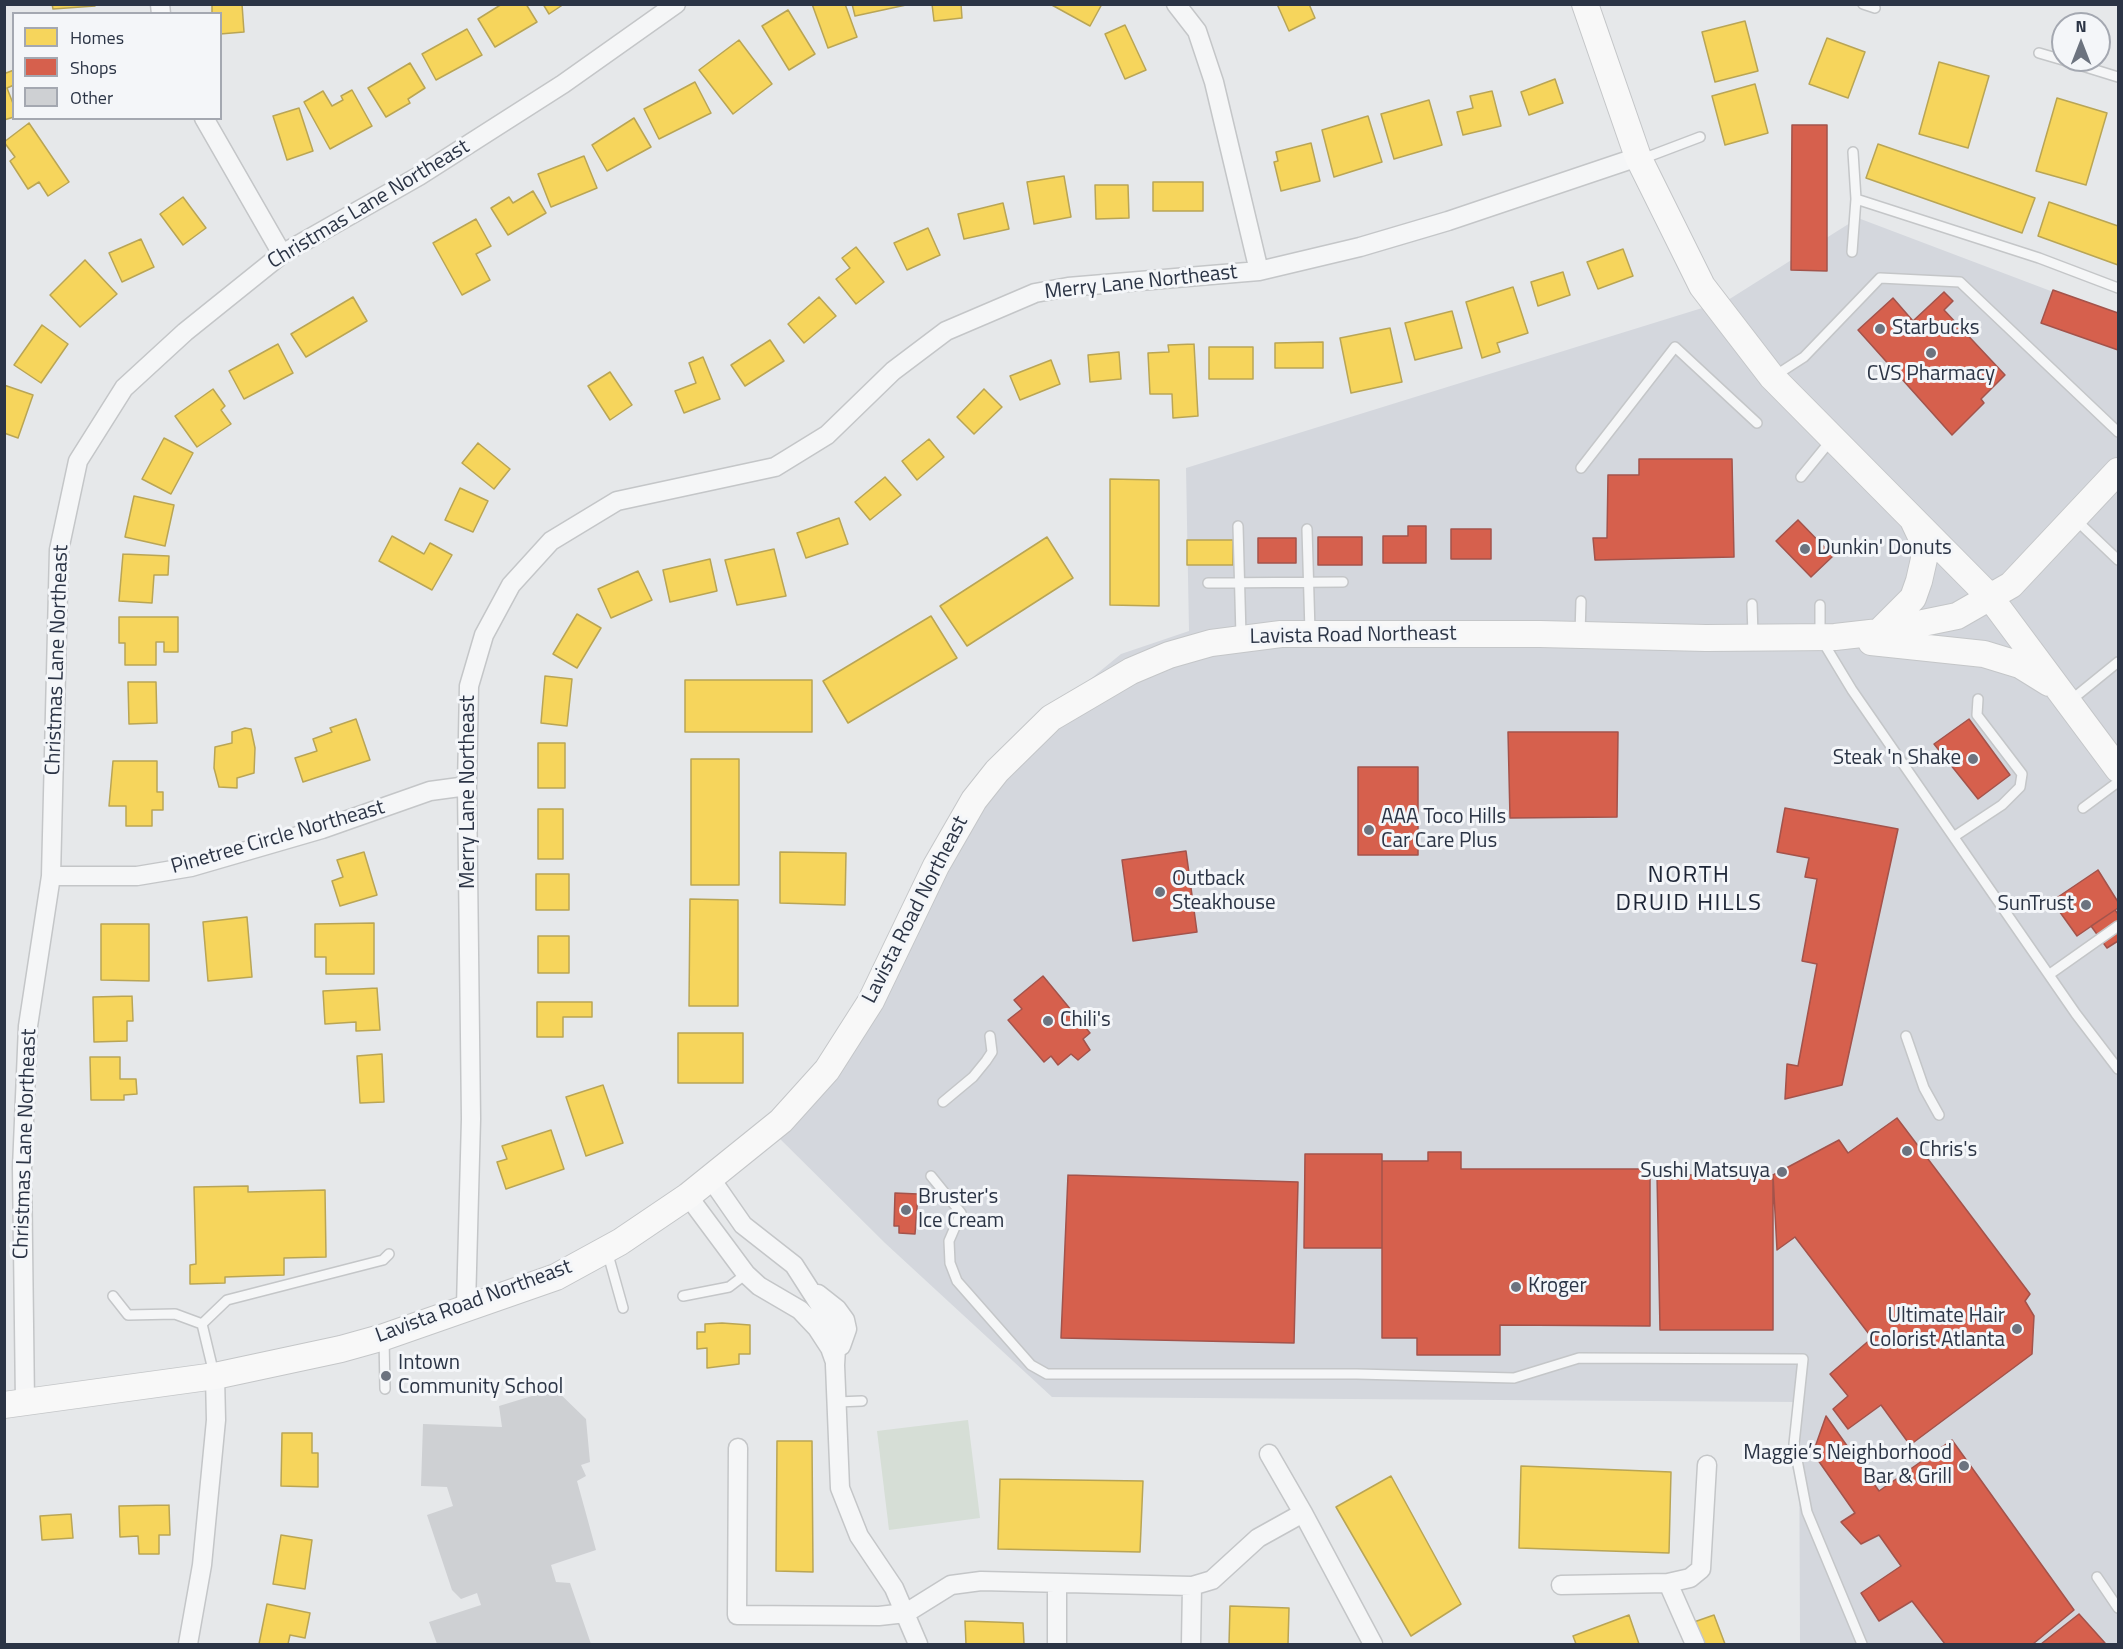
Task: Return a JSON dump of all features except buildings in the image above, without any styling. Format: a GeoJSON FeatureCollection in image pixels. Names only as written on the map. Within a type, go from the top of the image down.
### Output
{"type":"FeatureCollection","features":[{"type":"Feature","properties":{"kind":"main road"},"geometry":{"type":"LineString","coordinates":[[1585,4],[1639,159],[1702,286],[1772,378],[1912,516],[1990,597],[2068,698],[2118,770]]}},
{"type":"Feature","properties":{"kind":"main road","name":"Lavista Road Northeast"},"geometry":{"type":"LineString","coordinates":[[15,1404],[215,1376],[384,1337],[466,1306],[556,1276],[606,1249],[688,1196],[781,1122],[827,1070],[871,1001],[936,866],[974,800],[1030,737],[1075,702],[1131,670],[1169,655],[1211,643],[1241,638],[1311,634],[1753,638],[1827,637],[1879,633],[1957,616],[2011,585],[2118,471]]}},
{"type":"Feature","properties":{"kind":"main road"},"geometry":{"type":"LineString","coordinates":[[1879,633],[1913,598],[1919,581],[1923,541],[1912,516]]}},
{"type":"Feature","properties":{"kind":"main road"},"geometry":{"type":"LineString","coordinates":[[1827,637],[1984,654],[2020,665],[2068,698]]}},
{"type":"Feature","properties":{"kind":"street","name":"Christmas Lane Northeast"},"geometry":{"type":"LineString","coordinates":[[15,1404],[21,1168],[27,1049],[51,876],[59,550],[78,461],[124,388],[185,332],[282,254],[419,176],[563,84],[676,4]]}},
{"type":"Feature","properties":{"kind":"street"},"geometry":{"type":"LineString","coordinates":[[1176,4],[1197,31],[1214,82],[1259,271]]}},
{"type":"Feature","properties":{"kind":"street"},"geometry":{"type":"LineString","coordinates":[[205,120],[282,254]]}},
{"type":"Feature","properties":{"kind":"street","name":"Merry Lane Northeast"},"geometry":{"type":"LineString","coordinates":[[466,1306],[471,1119],[467,786],[469,686],[484,635],[511,585],[551,541],[617,501],[775,467],[827,435],[893,371],[946,331],[1035,293],[1068,287],[1259,271],[1360,247],[1639,159]]}},
{"type":"Feature","properties":{"kind":"street","name":"Pinetree Circle Northeast"},"geometry":{"type":"LineString","coordinates":[[51,876],[137,876],[191,867],[322,829],[430,791],[467,786]]}},
{"type":"Feature","properties":{"kind":"street"},"geometry":{"type":"LineString","coordinates":[[711,1179],[743,1226],[783,1254],[794,1265],[837,1332],[840,1488],[859,1536],[894,1588],[918,1644]]}},
{"type":"Feature","properties":{"kind":"street"},"geometry":{"type":"LineString","coordinates":[[688,1196],[746,1274],[759,1286],[800,1310],[823,1336],[836,1365]]}},
{"type":"Feature","properties":{"kind":"street"},"geometry":{"type":"LineString","coordinates":[[188,1644],[202,1565],[216,1420],[215,1376]]}},
{"type":"Feature","properties":{"kind":"street"},"geometry":{"type":"LineString","coordinates":[[738,1448],[737,1615],[879,1616],[906,1613],[951,1585],[981,1581],[1192,1586],[1212,1580],[1258,1538],[1302,1513]]}},
{"type":"Feature","properties":{"kind":"street"},"geometry":{"type":"LineString","coordinates":[[1269,1455],[1373,1644]]}},
{"type":"Feature","properties":{"kind":"street"},"geometry":{"type":"LineString","coordinates":[[1561,1585],[1668,1583],[1697,1575],[1701,1569],[1707,1465]]}},
{"type":"Feature","properties":{"kind":"street"},"geometry":{"type":"LineString","coordinates":[[1668,1583],[1695,1644]]}},
{"type":"Feature","properties":{"kind":"street"},"geometry":{"type":"LineString","coordinates":[[1057,1584],[1057,1644]]}},
{"type":"Feature","properties":{"kind":"street"},"geometry":{"type":"LineString","coordinates":[[1191,1644],[1192,1586]]}},
{"type":"Feature","properties":{"kind":"lane"},"geometry":{"type":"LineString","coordinates":[[1863,4],[1875,8]]}},
{"type":"Feature","properties":{"kind":"lane"},"geometry":{"type":"LineString","coordinates":[[2039,52],[2051,56]]}},
{"type":"Feature","properties":{"kind":"lane"},"geometry":{"type":"LineString","coordinates":[[2102,72],[2118,77]]}},
{"type":"Feature","properties":{"kind":"lane"},"geometry":{"type":"LineString","coordinates":[[1639,159],[1700,137]]}},
{"type":"Feature","properties":{"kind":"lane"},"geometry":{"type":"LineString","coordinates":[[1852,252],[1856,199],[1853,152]]}},
{"type":"Feature","properties":{"kind":"lane"},"geometry":{"type":"LineString","coordinates":[[1856,199],[2039,258],[2118,288]]}},
{"type":"Feature","properties":{"kind":"lane"},"geometry":{"type":"LineString","coordinates":[[1772,378],[1804,357],[1880,278],[1960,282],[2118,432]]}},
{"type":"Feature","properties":{"kind":"lane"},"geometry":{"type":"LineString","coordinates":[[1581,468],[1675,347],[1757,423]]}},
{"type":"Feature","properties":{"kind":"lane"},"geometry":{"type":"LineString","coordinates":[[1801,477],[1832,439]]}},
{"type":"Feature","properties":{"kind":"lane"},"geometry":{"type":"LineString","coordinates":[[2075,519],[2118,560]]}},
{"type":"Feature","properties":{"kind":"lane"},"geometry":{"type":"LineString","coordinates":[[1238,526],[1241,638]]}},
{"type":"Feature","properties":{"kind":"lane"},"geometry":{"type":"LineString","coordinates":[[1307,528],[1311,634]]}},
{"type":"Feature","properties":{"kind":"lane"},"geometry":{"type":"LineString","coordinates":[[1208,583],[1343,582]]}},
{"type":"Feature","properties":{"kind":"lane"},"geometry":{"type":"LineString","coordinates":[[1580,635],[1581,601]]}},
{"type":"Feature","properties":{"kind":"lane"},"geometry":{"type":"LineString","coordinates":[[1752,604],[1753,638]]}},
{"type":"Feature","properties":{"kind":"lane"},"geometry":{"type":"LineString","coordinates":[[1820,605],[1827,637],[1852,690],[2118,1070]]}},
{"type":"Feature","properties":{"kind":"lane"},"geometry":{"type":"LineString","coordinates":[[2068,698],[2118,662]]}},
{"type":"Feature","properties":{"kind":"lane"},"geometry":{"type":"LineString","coordinates":[[1955,836],[2002,806],[2020,787],[2022,774],[1977,715],[1978,699]]}},
{"type":"Feature","properties":{"kind":"lane"},"geometry":{"type":"LineString","coordinates":[[2083,808],[2118,782]]}},
{"type":"Feature","properties":{"kind":"lane"},"geometry":{"type":"LineString","coordinates":[[2050,974],[2118,926]]}},
{"type":"Feature","properties":{"kind":"lane"},"geometry":{"type":"LineString","coordinates":[[944,1102],[992,1052],[990,1036]]}},
{"type":"Feature","properties":{"kind":"lane"},"geometry":{"type":"LineString","coordinates":[[1906,1036],[1924,1088],[1939,1115]]}},
{"type":"Feature","properties":{"kind":"lane"},"geometry":{"type":"LineString","coordinates":[[931,1176],[961,1213],[949,1241],[950,1263],[957,1281],[1031,1365],[1047,1374],[1357,1374],[1514,1378],[1579,1358],[1803,1359],[1794,1444],[1807,1512],[1862,1644]]}},
{"type":"Feature","properties":{"kind":"lane"},"geometry":{"type":"LineString","coordinates":[[606,1249],[623,1308]]}},
{"type":"Feature","properties":{"kind":"lane"},"geometry":{"type":"LineString","coordinates":[[202,1324],[227,1300],[383,1260],[389,1254]]}},
{"type":"Feature","properties":{"kind":"lane"},"geometry":{"type":"LineString","coordinates":[[682,1296],[729,1287],[746,1274]]}},
{"type":"Feature","properties":{"kind":"lane"},"geometry":{"type":"LineString","coordinates":[[113,1296],[128,1315],[175,1314],[202,1324]]}},
{"type":"Feature","properties":{"kind":"lane"},"geometry":{"type":"LineString","coordinates":[[202,1324],[215,1376]]}},
{"type":"Feature","properties":{"kind":"lane"},"geometry":{"type":"LineString","coordinates":[[384,1337],[385,1389]]}},
{"type":"Feature","properties":{"kind":"lane"},"geometry":{"type":"LineString","coordinates":[[837,1402],[862,1401]]}},
{"type":"Feature","properties":{"kind":"lane"},"geometry":{"type":"LineString","coordinates":[[2097,1577],[2118,1608]]}},
{"type":"Feature","properties":{"kind":"shaded area"},"geometry":{"type":"Polygon","coordinates":[[[1858,218],[2056,293],[2118,349],[2118,1644],[1800,1644],[1799,1402],[1052,1397],[885,1243],[769,1128],[871,1006],[962,804],[1054,709],[1121,654],[1189,631],[1186,468],[1728,300],[1858,218]]]}},
{"type":"Feature","properties":{"kind":"shaded area"},"geometry":{"type":"Polygon","coordinates":[[[968,1420],[980,1518],[889,1530],[877,1431],[968,1420]]]}},
{"type":"Feature","properties":{"kind":"place","name":"Starbucks"},"geometry":{"type":"Point","coordinates":[1880,329]}},
{"type":"Feature","properties":{"kind":"place","name":"CVS Pharmacy"},"geometry":{"type":"Point","coordinates":[1931,353]}},
{"type":"Feature","properties":{"kind":"place","name":"Dunkin' Donuts"},"geometry":{"type":"Point","coordinates":[1805,549]}},
{"type":"Feature","properties":{"kind":"place","name":"Steak 'n Shake"},"geometry":{"type":"Point","coordinates":[1973,759]}},
{"type":"Feature","properties":{"kind":"place","name":"AAA Toco Hills Car Care Plus"},"geometry":{"type":"Point","coordinates":[1369,830]}},
{"type":"Feature","properties":{"kind":"place","name":"Outback Steakhouse"},"geometry":{"type":"Point","coordinates":[1160,892]}},
{"type":"Feature","properties":{"kind":"place","name":"SunTrust"},"geometry":{"type":"Point","coordinates":[2086,905]}},
{"type":"Feature","properties":{"kind":"place","name":"Chili's"},"geometry":{"type":"Point","coordinates":[1048,1021]}},
{"type":"Feature","properties":{"kind":"place","name":"Chris's"},"geometry":{"type":"Point","coordinates":[1907,1151]}},
{"type":"Feature","properties":{"kind":"place","name":"Sushi Matsuya"},"geometry":{"type":"Point","coordinates":[1782,1172]}},
{"type":"Feature","properties":{"kind":"place","name":"Bruster's Ice Cream"},"geometry":{"type":"Point","coordinates":[906,1210]}},
{"type":"Feature","properties":{"kind":"place","name":"Kroger"},"geometry":{"type":"Point","coordinates":[1516,1287]}},
{"type":"Feature","properties":{"kind":"place","name":"Ultimate Hair Colorist Atlanta"},"geometry":{"type":"Point","coordinates":[2017,1329]}},
{"type":"Feature","properties":{"kind":"place","name":"Intown Community School"},"geometry":{"type":"Point","coordinates":[386,1376]}},
{"type":"Feature","properties":{"kind":"place","name":"Maggie’s Neighborhood Bar & Grill"},"geometry":{"type":"Point","coordinates":[1964,1466]}},
{"type":"Feature","properties":{"kind":"district","name":"NORTH DRUID HILLS"},"geometry":{"type":"Point","coordinates":[1689,890]}}]}
